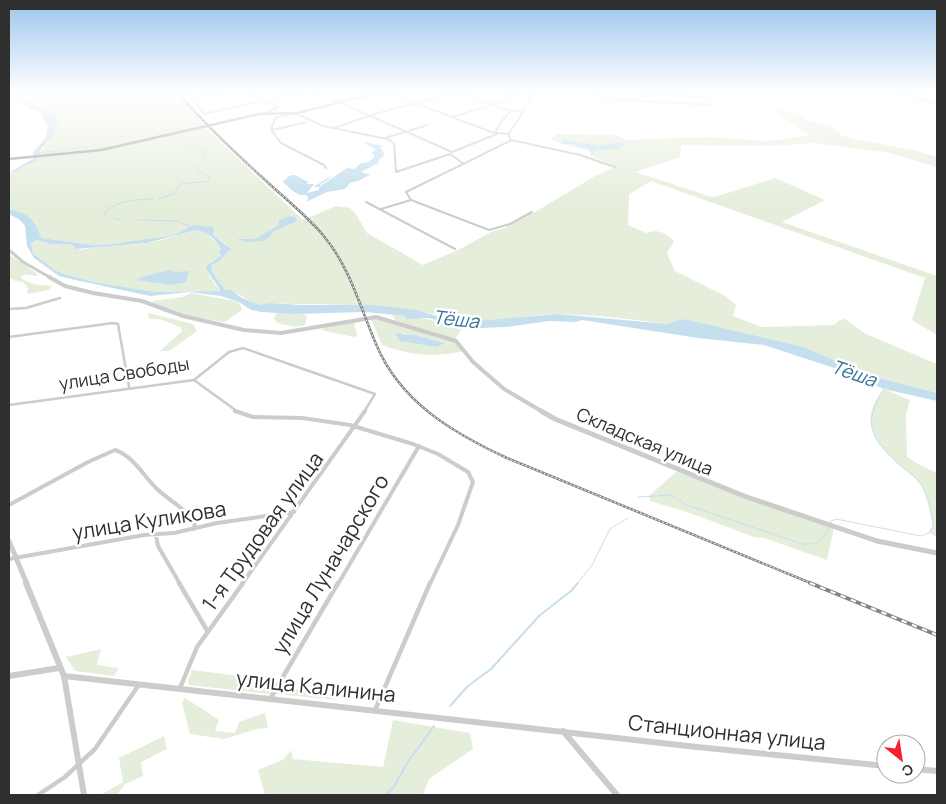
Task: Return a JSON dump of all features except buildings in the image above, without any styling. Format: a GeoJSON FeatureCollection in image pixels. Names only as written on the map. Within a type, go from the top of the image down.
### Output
{"type":"FeatureCollection","features":[{"type":"Feature","properties":{"kind":"main road"},"geometry":{"type":"LineString","coordinates":[[9,158],[102,150],[192,130]]}},
{"type":"Feature","properties":{"kind":"street"},"geometry":{"type":"LineString","coordinates":[[272,130],[281,143],[324,165],[326,168]]}},
{"type":"Feature","properties":{"kind":"street"},"geometry":{"type":"LineString","coordinates":[[347,130],[384,138],[394,143],[396,172],[491,138],[498,130]]}},
{"type":"Feature","properties":{"kind":"street"},"geometry":{"type":"LineString","coordinates":[[402,130],[451,153],[464,164]]}},
{"type":"Feature","properties":{"kind":"street"},"geometry":{"type":"LineString","coordinates":[[384,138],[410,130]]}},
{"type":"Feature","properties":{"kind":"street"},"geometry":{"type":"LineString","coordinates":[[486,130],[508,134]]}},
{"type":"Feature","properties":{"kind":"street"},"geometry":{"type":"LineString","coordinates":[[508,134],[511,130]]}},
{"type":"Feature","properties":{"kind":"street"},"geometry":{"type":"LineString","coordinates":[[508,134],[511,140]]}},
{"type":"Feature","properties":{"kind":"street"},"geometry":{"type":"LineString","coordinates":[[411,200],[406,192],[511,140],[580,155],[615,167]]}},
{"type":"Feature","properties":{"kind":"street"},"geometry":{"type":"LineString","coordinates":[[457,160],[470,161]]}},
{"type":"Feature","properties":{"kind":"street"},"geometry":{"type":"LineString","coordinates":[[382,209],[411,200],[489,230],[510,224],[532,212]]}},
{"type":"Feature","properties":{"kind":"street"},"geometry":{"type":"LineString","coordinates":[[366,202],[455,249]]}},
{"type":"Feature","properties":{"kind":"street","name":"Складская улица"},"geometry":{"type":"LineString","coordinates":[[9,250],[24,262],[65,286],[93,293],[142,301],[183,316],[244,330],[281,333],[365,318],[383,318],[400,326],[456,341],[478,367],[511,394],[555,419],[744,496],[877,541],[937,553]]}},
{"type":"Feature","properties":{"kind":"street"},"geometry":{"type":"LineString","coordinates":[[9,309],[26,308],[60,298]]}},
{"type":"Feature","properties":{"kind":"street"},"geometry":{"type":"LineString","coordinates":[[9,337],[113,323],[118,324],[129,388]]}},
{"type":"Feature","properties":{"kind":"street","name":"улица Свободы"},"geometry":{"type":"LineString","coordinates":[[9,405],[194,380],[229,352],[244,348],[273,357],[282,363],[375,394]]}},
{"type":"Feature","properties":{"kind":"street"},"geometry":{"type":"LineString","coordinates":[[194,380],[235,411],[253,417],[302,418],[355,427],[419,446],[438,454],[468,472],[473,482],[458,525],[438,565],[375,710]]}},
{"type":"Feature","properties":{"kind":"street","name":"1-я Трудовая улица"},"geometry":{"type":"LineString","coordinates":[[180,688],[197,647],[355,427],[375,394]]}},
{"type":"Feature","properties":{"kind":"street","name":"улица Луначарского"},"geometry":{"type":"LineString","coordinates":[[270,699],[419,446]]}},
{"type":"Feature","properties":{"kind":"street"},"geometry":{"type":"LineString","coordinates":[[9,505],[88,462],[107,453],[120,451],[152,485],[189,514],[195,522],[194,528]]}},
{"type":"Feature","properties":{"kind":"street","name":"улица Куликова"},"geometry":{"type":"LineString","coordinates":[[12,558],[144,535],[156,535],[295,512]]}},
{"type":"Feature","properties":{"kind":"street"},"geometry":{"type":"LineString","coordinates":[[156,535],[158,546],[208,632]]}},
{"type":"Feature","properties":{"kind":"street"},"geometry":{"type":"LineString","coordinates":[[9,541],[12,558],[64,676],[84,795]]}},
{"type":"Feature","properties":{"kind":"street"},"geometry":{"type":"LineString","coordinates":[[9,676],[59,668]]}},
{"type":"Feature","properties":{"kind":"street","name":"улица Калинина"},"geometry":{"type":"LineString","coordinates":[[64,676],[564,731]]}},
{"type":"Feature","properties":{"kind":"street"},"geometry":{"type":"LineString","coordinates":[[38,795],[80,764],[104,738],[140,683]]}},
{"type":"Feature","properties":{"kind":"street"},"geometry":{"type":"LineString","coordinates":[[564,731],[617,795]]}},
{"type":"Feature","properties":{"kind":"street","name":"Станционная улица"},"geometry":{"type":"LineString","coordinates":[[564,731],[876,765]]}},
{"type":"Feature","properties":{"kind":"green space"},"geometry":{"type":"Polygon","coordinates":[[[54,130],[208,130],[303,220],[336,206],[350,208],[367,233],[423,265],[460,249],[491,232],[504,228],[616,166],[593,157],[592,152],[551,140],[557,134],[615,135],[626,140],[708,137],[769,141],[811,135],[802,130],[835,130],[841,135],[853,139],[914,150],[937,157],[937,167],[889,153],[816,143],[766,146],[681,145],[680,157],[635,172],[712,197],[775,178],[825,200],[782,222],[937,276],[937,335],[912,320],[925,278],[651,181],[629,194],[628,225],[646,233],[654,231],[664,233],[674,241],[667,253],[675,271],[725,296],[736,305],[733,316],[762,327],[834,325],[840,320],[845,319],[866,334],[937,364],[937,393],[868,375],[804,347],[689,320],[681,319],[668,324],[559,314],[480,320],[364,306],[274,303],[259,305],[234,292],[225,290],[212,274],[210,265],[229,252],[227,245],[213,235],[214,230],[187,228],[174,235],[92,245],[42,238],[38,234],[36,223],[20,212],[9,209],[9,173],[34,160],[54,135],[54,130]]]}},
{"type":"Feature","properties":{"kind":"green space"},"geometry":{"type":"Polygon","coordinates":[[[196,230],[203,230],[220,246],[219,252],[221,255],[210,262],[209,276],[220,291],[155,292],[94,282],[53,269],[33,253],[31,243],[38,240],[50,244],[72,244],[80,250],[146,243],[196,230]]]}},
{"type":"Feature","properties":{"kind":"green space"},"geometry":{"type":"Polygon","coordinates":[[[9,254],[39,275],[26,274],[21,276],[22,279],[33,284],[53,286],[48,290],[27,294],[28,288],[23,282],[15,281],[9,277],[9,254]]]}},
{"type":"Feature","properties":{"kind":"green space"},"geometry":{"type":"Polygon","coordinates":[[[191,293],[239,302],[242,310],[225,322],[177,312],[152,301],[183,297],[191,293]]]}},
{"type":"Feature","properties":{"kind":"green space"},"geometry":{"type":"Polygon","coordinates":[[[148,313],[193,324],[197,331],[169,351],[160,351],[182,331],[180,327],[165,321],[149,319],[148,313]]]}},
{"type":"Feature","properties":{"kind":"green space"},"geometry":{"type":"Polygon","coordinates":[[[277,313],[307,316],[305,325],[295,327],[277,323],[274,318],[277,313]]]}},
{"type":"Feature","properties":{"kind":"green space"},"geometry":{"type":"Polygon","coordinates":[[[392,315],[464,326],[455,339],[463,351],[432,355],[412,353],[382,345],[371,319],[399,324],[392,315]],[[403,333],[405,342],[436,347],[442,342],[403,333]]]}},
{"type":"Feature","properties":{"kind":"green space"},"geometry":{"type":"Polygon","coordinates":[[[356,321],[354,326],[358,335],[354,337],[321,330],[324,328],[315,328],[356,321]]]}},
{"type":"Feature","properties":{"kind":"green space"},"geometry":{"type":"Polygon","coordinates":[[[884,389],[910,400],[906,415],[907,457],[937,473],[937,537],[929,533],[933,526],[926,494],[920,483],[886,451],[873,433],[871,413],[875,402],[884,389]]]}},
{"type":"Feature","properties":{"kind":"green space"},"geometry":{"type":"Polygon","coordinates":[[[676,472],[691,475],[834,528],[827,560],[650,501],[649,496],[676,472]]]}},
{"type":"Feature","properties":{"kind":"green space"},"geometry":{"type":"Polygon","coordinates":[[[101,649],[97,665],[119,668],[114,676],[75,671],[66,657],[101,649]]]}},
{"type":"Feature","properties":{"kind":"green space"},"geometry":{"type":"Polygon","coordinates":[[[192,670],[265,679],[272,688],[270,694],[189,685],[188,680],[192,670]]]}},
{"type":"Feature","properties":{"kind":"green space"},"geometry":{"type":"Polygon","coordinates":[[[279,686],[312,692],[339,700],[275,694],[279,686]]]}},
{"type":"Feature","properties":{"kind":"green space"},"geometry":{"type":"Polygon","coordinates":[[[185,698],[219,720],[215,731],[235,733],[239,722],[265,713],[268,728],[257,729],[224,739],[190,734],[182,703],[185,698]]]}},
{"type":"Feature","properties":{"kind":"green space"},"geometry":{"type":"Polygon","coordinates":[[[393,720],[470,733],[473,749],[429,779],[423,795],[265,795],[258,770],[284,759],[291,750],[293,759],[383,767],[393,720]]]}},
{"type":"Feature","properties":{"kind":"green space"},"geometry":{"type":"Polygon","coordinates":[[[164,736],[167,749],[141,762],[143,776],[125,784],[117,795],[100,795],[123,782],[119,758],[164,736]]]}},
{"type":"Feature","properties":{"kind":"water"},"geometry":{"type":"Polygon","coordinates":[[[47,130],[54,130],[54,135],[41,149],[39,157],[34,162],[9,173],[34,158],[33,152],[47,136],[47,130]]]}},
{"type":"Feature","properties":{"kind":"water"},"geometry":{"type":"Polygon","coordinates":[[[562,141],[596,145],[618,142],[625,144],[617,149],[594,150],[593,156],[590,149],[574,144],[561,144],[562,141]]]}},
{"type":"Feature","properties":{"kind":"water"},"geometry":{"type":"Polygon","coordinates":[[[365,142],[383,146],[380,148],[384,153],[383,157],[379,159],[378,163],[361,172],[370,175],[350,183],[345,189],[327,192],[306,202],[308,199],[307,195],[300,195],[294,192],[283,182],[294,175],[309,182],[306,184],[314,184],[307,193],[319,190],[319,187],[347,168],[354,169],[361,163],[370,162],[374,158],[372,153],[376,149],[365,142]]]}},
{"type":"Feature","properties":{"kind":"water"},"geometry":{"type":"Polygon","coordinates":[[[333,175],[321,184],[319,187],[313,187],[333,175]]]}},
{"type":"Feature","properties":{"kind":"water"},"geometry":{"type":"Polygon","coordinates":[[[9,209],[30,217],[42,238],[92,245],[174,235],[193,225],[213,227],[213,235],[231,249],[218,262],[211,265],[214,275],[225,290],[231,290],[242,298],[259,305],[271,303],[374,305],[416,310],[440,317],[449,316],[489,320],[557,314],[668,324],[681,319],[689,320],[804,347],[868,375],[937,393],[937,401],[884,389],[837,369],[764,345],[698,338],[582,320],[576,322],[549,321],[507,327],[478,328],[428,318],[407,319],[405,316],[365,312],[293,314],[262,312],[251,310],[239,302],[221,296],[190,292],[150,296],[59,276],[34,258],[27,246],[25,226],[20,220],[9,214],[9,209]],[[199,230],[147,243],[76,249],[72,244],[50,244],[37,240],[31,243],[33,253],[53,269],[94,282],[155,292],[220,291],[206,266],[221,255],[219,252],[221,249],[217,242],[199,230]]]}},
{"type":"Feature","properties":{"kind":"water"},"geometry":{"type":"Polygon","coordinates":[[[290,216],[295,217],[297,221],[273,232],[270,237],[263,241],[247,242],[236,239],[255,239],[279,225],[279,220],[290,216]]]}},
{"type":"Feature","properties":{"kind":"water"},"geometry":{"type":"Polygon","coordinates":[[[169,270],[175,272],[189,271],[186,282],[170,285],[136,280],[142,277],[169,270]]]}},
{"type":"Feature","properties":{"kind":"water"},"geometry":{"type":"Polygon","coordinates":[[[395,333],[414,335],[445,343],[436,347],[400,341],[395,333]]]}},
{"type":"Feature","properties":{"kind":"waterway"},"geometry":{"type":"LineString","coordinates":[[158,199],[174,194],[180,184],[209,181],[210,177],[201,173],[198,168],[205,161],[203,155],[200,150],[189,146]]}},
{"type":"Feature","properties":{"kind":"waterway","name":"Тёша"},"geometry":{"type":"LineString","coordinates":[[39,153],[87,147]]}},
{"type":"Feature","properties":{"kind":"waterway"},"geometry":{"type":"LineString","coordinates":[[105,215],[104,213],[115,205],[133,200],[153,199]]}},
{"type":"Feature","properties":{"kind":"waterway"},"geometry":{"type":"LineString","coordinates":[[113,218],[121,220]]}},
{"type":"Feature","properties":{"kind":"waterway"},"geometry":{"type":"LineString","coordinates":[[138,220],[176,221],[190,226]]}},
{"type":"Feature","properties":{"kind":"waterway"},"geometry":{"type":"LineString","coordinates":[[830,524],[831,521],[836,519],[921,536],[929,533],[933,526],[929,503],[922,487],[916,478],[892,458],[873,432],[873,413],[884,389]]}},
{"type":"Feature","properties":{"kind":"waterway"},"geometry":{"type":"LineString","coordinates":[[638,497],[671,495],[687,505],[802,544],[811,544],[819,541],[825,536],[829,527]]}},
{"type":"Feature","properties":{"kind":"waterway"},"geometry":{"type":"LineString","coordinates":[[577,584],[592,565],[610,529],[628,518]]}},
{"type":"Feature","properties":{"kind":"waterway"},"geometry":{"type":"LineString","coordinates":[[450,706],[468,686],[491,669],[540,615],[571,591],[578,583]]}},
{"type":"Feature","properties":{"kind":"waterway"},"geometry":{"type":"LineString","coordinates":[[386,795],[395,785],[407,763],[434,726]]}},
{"type":"Feature","properties":{"kind":"railway"},"geometry":{"type":"LineString","coordinates":[[213,130],[323,235],[340,260],[354,288],[386,365],[399,383],[430,413],[467,438],[507,458],[813,584]]}},
{"type":"Feature","properties":{"kind":"railway"},"geometry":{"type":"LineString","coordinates":[[810,583],[937,635]]}}]}
